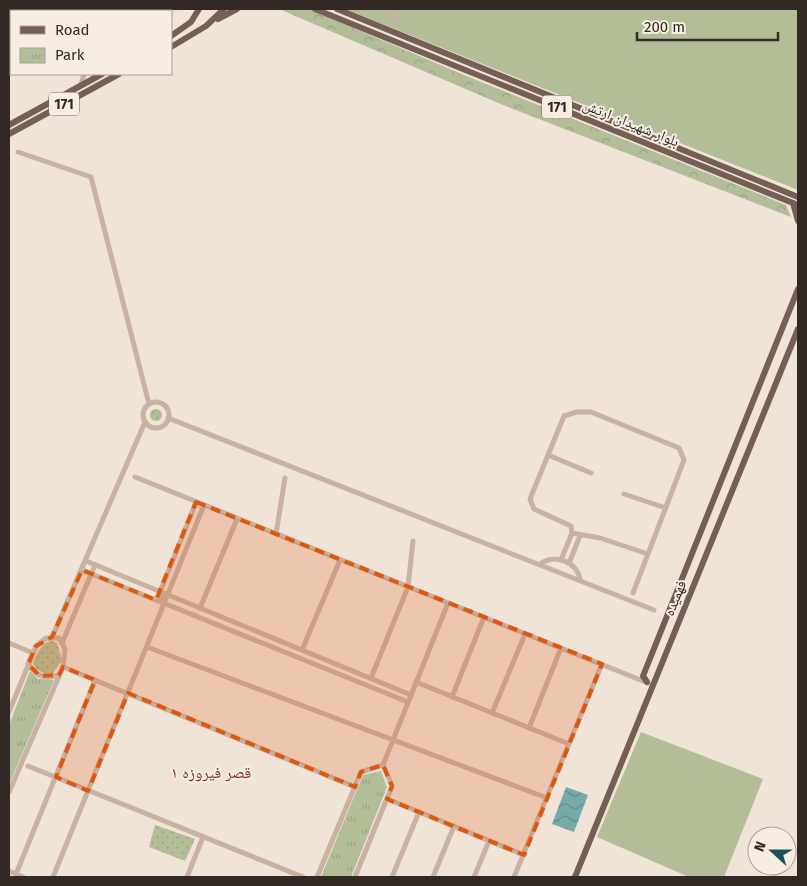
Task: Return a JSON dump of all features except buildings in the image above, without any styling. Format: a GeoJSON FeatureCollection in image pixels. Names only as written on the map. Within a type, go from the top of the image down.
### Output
{"type":"FeatureCollection","features":[{"type":"Feature","properties":{"kind":"main road"},"geometry":{"type":"LineString","coordinates":[[172,35],[191,22],[199,9]]}},
{"type":"Feature","properties":{"kind":"main road"},"geometry":{"type":"LineString","coordinates":[[206,26],[224,9]]}},
{"type":"Feature","properties":{"kind":"main road"},"geometry":{"type":"LineString","coordinates":[[172,46],[237,9]]}},
{"type":"Feature","properties":{"kind":"main road","name":"بلوار شهیدان ارتش"},"geometry":{"type":"LineString","coordinates":[[315,9],[796,204]]}},
{"type":"Feature","properties":{"kind":"main road","name":"بلوار شهیدان ارتش"},"geometry":{"type":"LineString","coordinates":[[337,9],[798,197]]}},
{"type":"Feature","properties":{"kind":"main road","name":"171"},"geometry":{"type":"LineString","coordinates":[[9,125],[100,75]]}},
{"type":"Feature","properties":{"kind":"main road","name":"171"},"geometry":{"type":"LineString","coordinates":[[9,134],[117,75]]}},
{"type":"Feature","properties":{"kind":"main road"},"geometry":{"type":"LineString","coordinates":[[796,204],[798,221]]}},
{"type":"Feature","properties":{"kind":"main road","name":"فهمیده"},"geometry":{"type":"LineString","coordinates":[[650,684],[643,676],[798,288]]}},
{"type":"Feature","properties":{"kind":"main road","name":"فهمیده"},"geometry":{"type":"LineString","coordinates":[[575,877],[650,684],[798,329]]}},
{"type":"Feature","properties":{"kind":"street"},"geometry":{"type":"LineString","coordinates":[[393,9],[396,22]]}},
{"type":"Feature","properties":{"kind":"street"},"geometry":{"type":"LineString","coordinates":[[81,85],[84,75]]}},
{"type":"Feature","properties":{"kind":"street"},"geometry":{"type":"LineString","coordinates":[[18,152],[91,177],[149,404]]}},
{"type":"Feature","properties":{"kind":"street"},"geometry":{"type":"LineString","coordinates":[[52,636],[86,562],[145,422],[143,414],[149,404],[157,402],[165,406],[168,418],[164,425],[156,428],[145,422]]}},
{"type":"Feature","properties":{"kind":"street"},"geometry":{"type":"LineString","coordinates":[[561,560],[572,534],[570,526],[534,509],[530,498],[564,416],[577,412],[591,412],[679,448],[684,460],[633,593]]}},
{"type":"Feature","properties":{"kind":"street"},"geometry":{"type":"LineString","coordinates":[[168,418],[654,610]]}},
{"type":"Feature","properties":{"kind":"street"},"geometry":{"type":"LineString","coordinates":[[548,455],[591,473]]}},
{"type":"Feature","properties":{"kind":"street"},"geometry":{"type":"LineString","coordinates":[[136,477],[650,684]]}},
{"type":"Feature","properties":{"kind":"street"},"geometry":{"type":"LineString","coordinates":[[276,534],[285,478]]}},
{"type":"Feature","properties":{"kind":"street"},"geometry":{"type":"LineString","coordinates":[[624,494],[666,508]]}},
{"type":"Feature","properties":{"kind":"street"},"geometry":{"type":"LineString","coordinates":[[164,603],[160,592],[196,502]]}},
{"type":"Feature","properties":{"kind":"street"},"geometry":{"type":"LineString","coordinates":[[53,877],[204,505]]}},
{"type":"Feature","properties":{"kind":"street"},"geometry":{"type":"LineString","coordinates":[[200,608],[237,519]]}},
{"type":"Feature","properties":{"kind":"street"},"geometry":{"type":"LineString","coordinates":[[572,534],[600,538],[648,554]]}},
{"type":"Feature","properties":{"kind":"street"},"geometry":{"type":"LineString","coordinates":[[569,563],[580,536]]}},
{"type":"Feature","properties":{"kind":"street"},"geometry":{"type":"LineString","coordinates":[[371,678],[408,587],[413,541]]}},
{"type":"Feature","properties":{"kind":"street"},"geometry":{"type":"LineString","coordinates":[[302,650],[340,560]]}},
{"type":"Feature","properties":{"kind":"street"},"geometry":{"type":"LineString","coordinates":[[540,564],[545,560],[561,560],[569,563],[579,572],[580,580]]}},
{"type":"Feature","properties":{"kind":"street"},"geometry":{"type":"LineString","coordinates":[[86,562],[411,695]]}},
{"type":"Feature","properties":{"kind":"street"},"geometry":{"type":"LineString","coordinates":[[62,643],[95,565]]}},
{"type":"Feature","properties":{"kind":"street"},"geometry":{"type":"LineString","coordinates":[[82,570],[408,702]]}},
{"type":"Feature","properties":{"kind":"street"},"geometry":{"type":"LineString","coordinates":[[355,877],[392,786],[383,765],[448,603]]}},
{"type":"Feature","properties":{"kind":"street"},"geometry":{"type":"LineString","coordinates":[[452,697],[484,617]]}},
{"type":"Feature","properties":{"kind":"street"},"geometry":{"type":"LineString","coordinates":[[492,713],[525,634]]}},
{"type":"Feature","properties":{"kind":"street"},"geometry":{"type":"LineString","coordinates":[[9,712],[28,664],[40,641],[52,636],[58,638],[62,643],[65,657],[63,667],[9,792]]}},
{"type":"Feature","properties":{"kind":"street"},"geometry":{"type":"LineString","coordinates":[[9,643],[33,653]]}},
{"type":"Feature","properties":{"kind":"street"},"geometry":{"type":"LineString","coordinates":[[146,647],[547,798]]}},
{"type":"Feature","properties":{"kind":"street"},"geometry":{"type":"LineString","coordinates":[[529,728],[561,648]]}},
{"type":"Feature","properties":{"kind":"street"},"geometry":{"type":"LineString","coordinates":[[28,664],[40,676],[51,678],[60,675]]}},
{"type":"Feature","properties":{"kind":"street"},"geometry":{"type":"LineString","coordinates":[[514,877],[602,664]]}},
{"type":"Feature","properties":{"kind":"street"},"geometry":{"type":"LineString","coordinates":[[63,667],[355,787]]}},
{"type":"Feature","properties":{"kind":"street"},"geometry":{"type":"LineString","coordinates":[[16,874],[95,680]]}},
{"type":"Feature","properties":{"kind":"street"},"geometry":{"type":"LineString","coordinates":[[416,682],[569,744]]}},
{"type":"Feature","properties":{"kind":"street"},"geometry":{"type":"LineString","coordinates":[[9,694],[15,697]]}},
{"type":"Feature","properties":{"kind":"street"},"geometry":{"type":"LineString","coordinates":[[317,877],[361,772],[383,765]]}},
{"type":"Feature","properties":{"kind":"street"},"geometry":{"type":"LineString","coordinates":[[28,766],[303,877]]}},
{"type":"Feature","properties":{"kind":"street"},"geometry":{"type":"LineString","coordinates":[[387,799],[524,855]]}},
{"type":"Feature","properties":{"kind":"street"},"geometry":{"type":"LineString","coordinates":[[392,877],[419,812]]}},
{"type":"Feature","properties":{"kind":"street"},"geometry":{"type":"LineString","coordinates":[[433,877],[454,826]]}},
{"type":"Feature","properties":{"kind":"street"},"geometry":{"type":"LineString","coordinates":[[187,877],[203,837]]}},
{"type":"Feature","properties":{"kind":"street"},"geometry":{"type":"LineString","coordinates":[[474,877],[489,841]]}},
{"type":"Feature","properties":{"kind":"street"},"geometry":{"type":"LineString","coordinates":[[9,871],[23,877]]}},
{"type":"Feature","properties":{"kind":"highlighted area"},"geometry":{"type":"Polygon","coordinates":[[[196,502],[602,664],[524,855],[387,799],[392,786],[383,765],[361,772],[355,787],[128,693],[88,791],[56,777],[95,680],[63,667],[59,675],[40,676],[28,664],[36,646],[52,637],[82,570],[156,600],[196,502]]]}},
{"type":"Feature","properties":{"kind":"green space"},"geometry":{"type":"Polygon","coordinates":[[[9,9],[57,9],[10,10],[9,30],[9,9]]]}},
{"type":"Feature","properties":{"kind":"green space"},"geometry":{"type":"Polygon","coordinates":[[[279,9],[309,9],[464,75],[786,205],[791,217],[503,105],[279,9]]]}},
{"type":"Feature","properties":{"kind":"green space"},"geometry":{"type":"Polygon","coordinates":[[[345,9],[798,9],[798,190],[345,9]]]}},
{"type":"Feature","properties":{"kind":"green space"},"geometry":{"type":"Polygon","coordinates":[[[158,409],[161,410],[161,420],[154,421],[151,420],[150,413],[151,410],[158,409]]]}},
{"type":"Feature","properties":{"kind":"green space"},"geometry":{"type":"Polygon","coordinates":[[[52,641],[57,643],[62,660],[53,673],[46,674],[36,669],[33,663],[42,646],[52,641]]]}},
{"type":"Feature","properties":{"kind":"green space"},"geometry":{"type":"Polygon","coordinates":[[[30,671],[38,679],[54,680],[9,784],[9,725],[30,671]]]}},
{"type":"Feature","properties":{"kind":"green space"},"geometry":{"type":"Polygon","coordinates":[[[641,732],[763,779],[724,877],[689,877],[597,837],[641,732]]]}},
{"type":"Feature","properties":{"kind":"green space"},"geometry":{"type":"Polygon","coordinates":[[[381,771],[387,787],[351,877],[321,877],[363,775],[381,771]]]}},
{"type":"Feature","properties":{"kind":"green space"},"geometry":{"type":"Polygon","coordinates":[[[155,825],[195,839],[185,861],[149,847],[155,825]]]}},
{"type":"Feature","properties":{"kind":"water"},"geometry":{"type":"Polygon","coordinates":[[[566,787],[588,795],[574,832],[552,824],[566,787]]]}},
{"type":"Feature","properties":{"kind":"district","name":"قصر فیروزه ۱"},"geometry":{"type":"Point","coordinates":[211,772]}}]}
